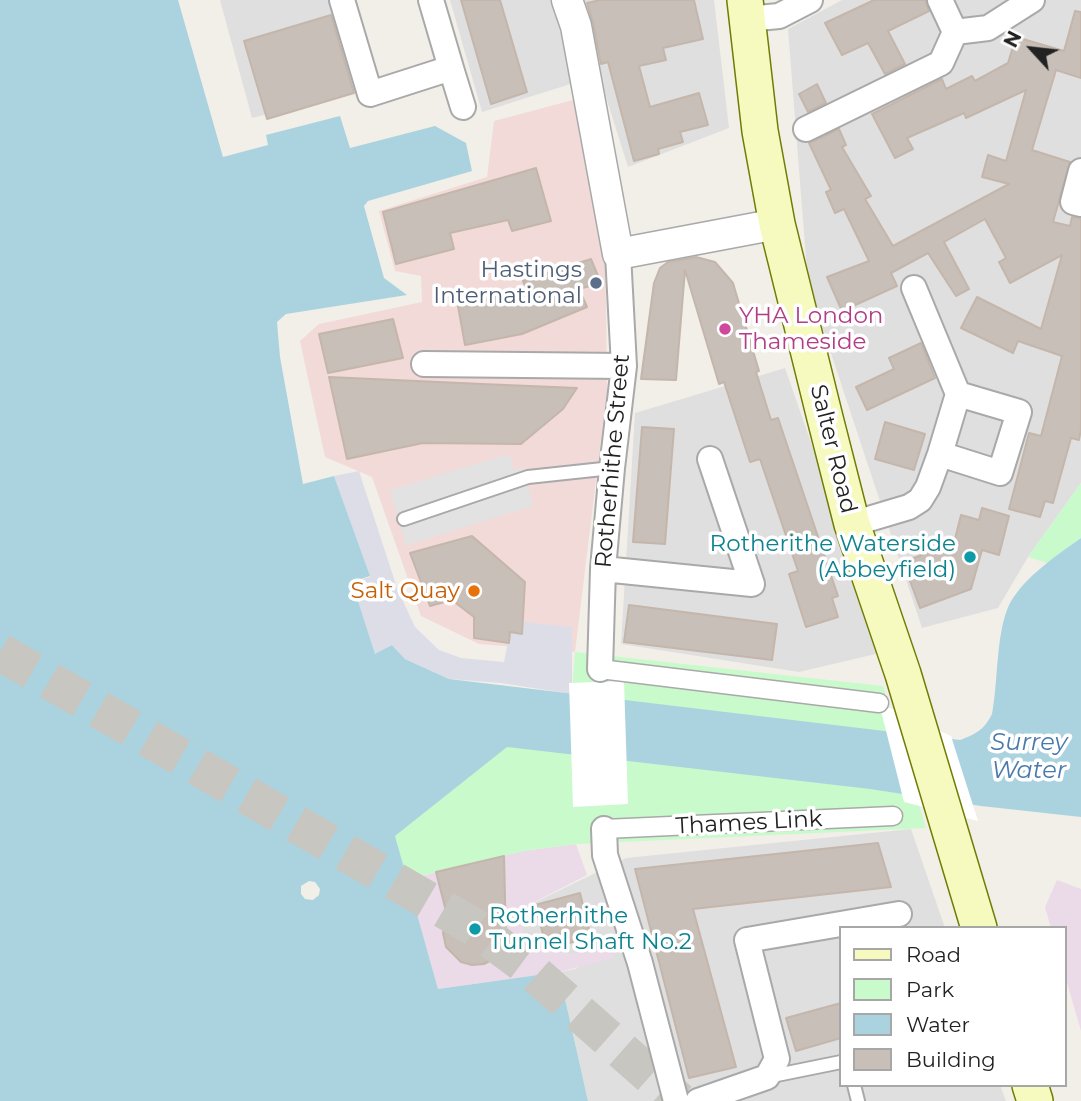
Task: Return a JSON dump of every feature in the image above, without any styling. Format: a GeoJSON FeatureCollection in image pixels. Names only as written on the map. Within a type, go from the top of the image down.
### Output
{"type":"FeatureCollection","features":[{"type":"Feature","properties":{"kind":"main road","name":"Salter Road"},"geometry":{"type":"LineString","coordinates":[[746,9],[760,131],[777,223],[852,524],[903,674],[978,926]]}},
{"type":"Feature","properties":{"kind":"street"},"geometry":{"type":"LineString","coordinates":[[342,0],[370,94],[451,68]]}},
{"type":"Feature","properties":{"kind":"street"},"geometry":{"type":"LineString","coordinates":[[431,0],[463,107]]}},
{"type":"Feature","properties":{"kind":"street","name":"Rotherhithe Street"},"geometry":{"type":"LineString","coordinates":[[567,0],[576,26],[618,254],[624,366],[603,569],[600,669]]}},
{"type":"Feature","properties":{"kind":"street"},"geometry":{"type":"LineString","coordinates":[[746,9],[779,16],[810,0]]}},
{"type":"Feature","properties":{"kind":"street"},"geometry":{"type":"LineString","coordinates":[[940,0],[955,32]]}},
{"type":"Feature","properties":{"kind":"street"},"geometry":{"type":"LineString","coordinates":[[955,32],[988,28],[1032,0]]}},
{"type":"Feature","properties":{"kind":"street"},"geometry":{"type":"LineString","coordinates":[[806,129],[940,63],[955,32]]}},
{"type":"Feature","properties":{"kind":"street"},"geometry":{"type":"LineString","coordinates":[[1081,171],[1073,202],[1081,204]]}},
{"type":"Feature","properties":{"kind":"street"},"geometry":{"type":"LineString","coordinates":[[618,254],[777,223]]}},
{"type":"Feature","properties":{"kind":"street"},"geometry":{"type":"LineString","coordinates":[[852,524],[909,507],[920,500],[928,487],[940,454],[958,394],[914,288]]}},
{"type":"Feature","properties":{"kind":"street"},"geometry":{"type":"LineString","coordinates":[[424,364],[624,366]]}},
{"type":"Feature","properties":{"kind":"street"},"geometry":{"type":"LineString","coordinates":[[940,454],[1000,473],[1019,412],[958,394]]}},
{"type":"Feature","properties":{"kind":"street"},"geometry":{"type":"LineString","coordinates":[[603,569],[752,584],[710,459]]}},
{"type":"Feature","properties":{"kind":"street"},"geometry":{"type":"LineString","coordinates":[[600,669],[879,703]]}},
{"type":"Feature","properties":{"kind":"street","name":"Thames Link"},"geometry":{"type":"LineString","coordinates":[[604,829],[893,816]]}},
{"type":"Feature","properties":{"kind":"street"},"geometry":{"type":"LineString","coordinates":[[604,829],[605,855],[640,963],[676,1101]]}},
{"type":"Feature","properties":{"kind":"street"},"geometry":{"type":"LineString","coordinates":[[698,1101],[767,1077],[777,1059],[747,940],[899,914]]}},
{"type":"Feature","properties":{"kind":"lane"},"geometry":{"type":"LineString","coordinates":[[404,519],[528,477],[612,468]]}},
{"type":"Feature","properties":{"kind":"lane"},"geometry":{"type":"LineString","coordinates":[[767,1077],[839,1062]]}},
{"type":"Feature","properties":{"kind":"shaded area"},"geometry":{"type":"Polygon","coordinates":[[[220,0],[329,0],[355,91],[252,118],[220,0]]]}},
{"type":"Feature","properties":{"kind":"shaded area"},"geometry":{"type":"Polygon","coordinates":[[[450,0],[714,0],[729,128],[628,167],[599,75],[482,112],[450,0]]]}},
{"type":"Feature","properties":{"kind":"shaded area"},"geometry":{"type":"Polygon","coordinates":[[[842,0],[1081,0],[1081,483],[1028,557],[998,608],[922,628],[808,284],[788,29],[842,0]]]}},
{"type":"Feature","properties":{"kind":"shaded area"},"geometry":{"type":"Polygon","coordinates":[[[573,100],[605,226],[607,391],[575,652],[479,644],[421,616],[372,477],[325,457],[300,341],[319,324],[422,302],[421,276],[395,271],[379,211],[487,177],[494,121],[573,100]]]}},
{"type":"Feature","properties":{"kind":"shaded area"},"geometry":{"type":"Polygon","coordinates":[[[785,368],[884,652],[799,672],[621,644],[635,413],[785,368]]]}},
{"type":"Feature","properties":{"kind":"shaded area"},"geometry":{"type":"Polygon","coordinates":[[[503,456],[511,456],[513,469],[523,468],[533,506],[406,545],[390,490],[503,456]]]}},
{"type":"Feature","properties":{"kind":"shaded area"},"geometry":{"type":"Polygon","coordinates":[[[359,471],[397,588],[415,627],[439,650],[461,658],[504,662],[510,632],[522,634],[523,622],[572,627],[572,694],[501,683],[449,679],[405,659],[392,645],[375,655],[352,582],[370,577],[334,476],[359,471]]]}},
{"type":"Feature","properties":{"kind":"shaded area"},"geometry":{"type":"Polygon","coordinates":[[[911,829],[944,926],[839,926],[839,1087],[1001,1087],[1006,1101],[588,1101],[559,972],[575,969],[611,945],[571,955],[527,947],[517,911],[626,858],[911,829]]]}},
{"type":"Feature","properties":{"kind":"shaded area"},"geometry":{"type":"Polygon","coordinates":[[[576,844],[587,875],[517,911],[527,946],[571,955],[611,945],[614,958],[559,972],[438,989],[408,884],[421,876],[523,851],[576,844]]]}},
{"type":"Feature","properties":{"kind":"shaded area"},"geometry":{"type":"Polygon","coordinates":[[[1057,880],[1081,889],[1081,1031],[1067,983],[1067,926],[1050,926],[1045,907],[1057,880]]]}},
{"type":"Feature","properties":{"kind":"green space"},"geometry":{"type":"Polygon","coordinates":[[[1081,483],[1081,538],[1047,563],[1028,557],[1081,483]]]}},
{"type":"Feature","properties":{"kind":"green space"},"geometry":{"type":"Polygon","coordinates":[[[575,652],[883,686],[926,828],[576,844],[523,851],[421,876],[408,884],[395,836],[572,694],[575,652]]]}},
{"type":"Feature","properties":{"kind":"water","name":"Surrey Water"},"geometry":{"type":"Polygon","coordinates":[[[0,0],[178,0],[223,157],[268,145],[266,135],[340,116],[350,148],[435,126],[466,143],[472,171],[368,201],[364,206],[384,278],[407,295],[286,314],[277,322],[280,357],[303,484],[334,476],[370,576],[352,582],[375,654],[392,645],[405,659],[449,679],[960,740],[979,731],[992,714],[1003,622],[1012,599],[1039,570],[1081,538],[1081,817],[981,806],[870,789],[507,747],[395,836],[438,989],[559,972],[588,1101],[0,1101],[0,0]],[[309,881],[301,886],[301,894],[305,899],[313,900],[319,895],[320,889],[315,882],[309,881]]]}},
{"type":"Feature","properties":{"kind":"pier"},"geometry":{"type":"Polygon","coordinates":[[[624,681],[628,804],[573,807],[569,683],[624,681]]]}},
{"type":"Feature","properties":{"kind":"pier"},"geometry":{"type":"Polygon","coordinates":[[[879,703],[951,736],[978,821],[904,802],[879,703]]]}},
{"type":"Feature","properties":{"kind":"building"},"geometry":{"type":"Polygon","coordinates":[[[461,0],[500,0],[527,92],[491,104],[461,0]]]}},
{"type":"Feature","properties":{"kind":"building"},"geometry":{"type":"Polygon","coordinates":[[[600,0],[694,0],[703,39],[663,48],[666,60],[639,66],[650,107],[699,93],[708,125],[680,132],[683,142],[658,149],[659,154],[634,161],[608,62],[601,64],[587,3],[600,0]]]}},
{"type":"Feature","properties":{"kind":"building"},"geometry":{"type":"Polygon","coordinates":[[[874,0],[925,0],[929,11],[888,31],[905,64],[885,74],[868,43],[842,55],[825,23],[874,0]]]}},
{"type":"Feature","properties":{"kind":"building"},"geometry":{"type":"Polygon","coordinates":[[[1075,11],[1081,12],[1081,78],[1056,70],[1032,150],[1070,162],[1053,222],[1070,226],[1072,217],[1081,218],[1081,429],[1079,440],[1071,438],[1053,503],[1045,501],[1040,517],[1009,509],[1029,433],[1041,436],[1062,356],[1018,341],[1013,353],[961,328],[977,297],[1041,329],[1062,255],[1010,283],[999,262],[1006,258],[985,219],[944,242],[969,289],[956,296],[928,253],[891,273],[897,286],[842,311],[827,277],[869,261],[844,209],[835,213],[826,192],[831,190],[809,143],[839,129],[846,145],[842,147],[871,196],[865,199],[893,246],[1009,184],[982,177],[988,155],[1006,161],[1026,90],[966,118],[964,113],[907,138],[913,149],[895,158],[872,114],[942,79],[946,89],[972,76],[975,81],[1008,63],[1016,37],[1064,51],[1075,11]]]}},
{"type":"Feature","properties":{"kind":"building"},"geometry":{"type":"Polygon","coordinates":[[[331,15],[354,93],[267,119],[244,41],[331,15]]]}},
{"type":"Feature","properties":{"kind":"building"},"geometry":{"type":"Polygon","coordinates":[[[817,84],[826,103],[808,112],[799,94],[817,84]]]}},
{"type":"Feature","properties":{"kind":"building"},"geometry":{"type":"Polygon","coordinates":[[[536,168],[551,221],[512,231],[508,220],[450,233],[454,249],[396,264],[383,212],[536,168]]]}},
{"type":"Feature","properties":{"kind":"building"},"geometry":{"type":"Polygon","coordinates":[[[696,257],[715,262],[733,283],[771,420],[778,418],[838,596],[832,598],[838,617],[806,627],[789,574],[798,571],[760,459],[750,462],[724,382],[719,384],[685,270],[676,380],[641,379],[654,283],[660,268],[668,262],[696,257]]]}},
{"type":"Feature","properties":{"kind":"building"},"geometry":{"type":"Polygon","coordinates":[[[591,259],[601,283],[579,289],[587,307],[522,334],[465,345],[458,306],[526,289],[523,281],[591,259]]]}},
{"type":"Feature","properties":{"kind":"building"},"geometry":{"type":"Polygon","coordinates":[[[393,319],[403,358],[328,373],[319,334],[393,319]]]}},
{"type":"Feature","properties":{"kind":"building"},"geometry":{"type":"Polygon","coordinates":[[[921,343],[935,378],[867,410],[856,387],[894,369],[889,358],[921,343]]]}},
{"type":"Feature","properties":{"kind":"building"},"geometry":{"type":"Polygon","coordinates":[[[329,377],[577,388],[563,409],[521,444],[423,443],[347,459],[329,377]]]}},
{"type":"Feature","properties":{"kind":"building"},"geometry":{"type":"Polygon","coordinates":[[[885,422],[925,434],[914,470],[875,459],[885,422]]]}},
{"type":"Feature","properties":{"kind":"building"},"geometry":{"type":"Polygon","coordinates":[[[642,427],[674,429],[665,544],[633,542],[642,427]]]}},
{"type":"Feature","properties":{"kind":"building","name":"Rotherithe Waterside (Abbeyfield)"},"geometry":{"type":"Polygon","coordinates":[[[982,508],[1009,516],[999,555],[982,550],[971,589],[920,608],[903,562],[954,543],[961,515],[979,520],[982,508]]]}},
{"type":"Feature","properties":{"kind":"building","name":"Salt Quay"},"geometry":{"type":"Polygon","coordinates":[[[472,536],[525,582],[522,634],[510,632],[509,643],[474,638],[474,617],[452,600],[430,606],[410,553],[472,536]]]}},
{"type":"Feature","properties":{"kind":"building"},"geometry":{"type":"Polygon","coordinates":[[[629,605],[777,624],[772,660],[624,642],[629,605]]]}},
{"type":"Feature","properties":{"kind":"building"},"geometry":{"type":"Polygon","coordinates":[[[878,843],[891,887],[693,909],[736,1067],[689,1078],[635,869],[878,843]]]}},
{"type":"Feature","properties":{"kind":"building"},"geometry":{"type":"Polygon","coordinates":[[[504,856],[506,940],[502,950],[484,964],[461,962],[446,947],[443,933],[447,915],[436,872],[504,856]]]}},
{"type":"Feature","properties":{"kind":"building"},"geometry":{"type":"Polygon","coordinates":[[[580,893],[591,937],[547,949],[535,905],[580,893]]]}},
{"type":"Feature","properties":{"kind":"building"},"geometry":{"type":"Polygon","coordinates":[[[839,1004],[839,1039],[796,1051],[786,1018],[839,1004]]]}},
{"type":"Feature","properties":{"kind":"tunnel"},"geometry":{"type":"LineString","coordinates":[[0,652],[474,927],[525,965],[679,1101]]}},
{"type":"Feature","properties":{"kind":"place","name":"Hastings International"},"geometry":{"type":"Point","coordinates":[596,283]}},
{"type":"Feature","properties":{"kind":"place","name":"YHA London Thameside"},"geometry":{"type":"Point","coordinates":[725,329]}},
{"type":"Feature","properties":{"kind":"place","name":"Rotherithe Waterside (Abbeyfield)"},"geometry":{"type":"Point","coordinates":[970,557]}},
{"type":"Feature","properties":{"kind":"place","name":"Salt Quay"},"geometry":{"type":"Point","coordinates":[474,591]}},
{"type":"Feature","properties":{"kind":"place","name":"Rotherhithe Tunnel Shaft No.2"},"geometry":{"type":"Point","coordinates":[475,929]}}]}
